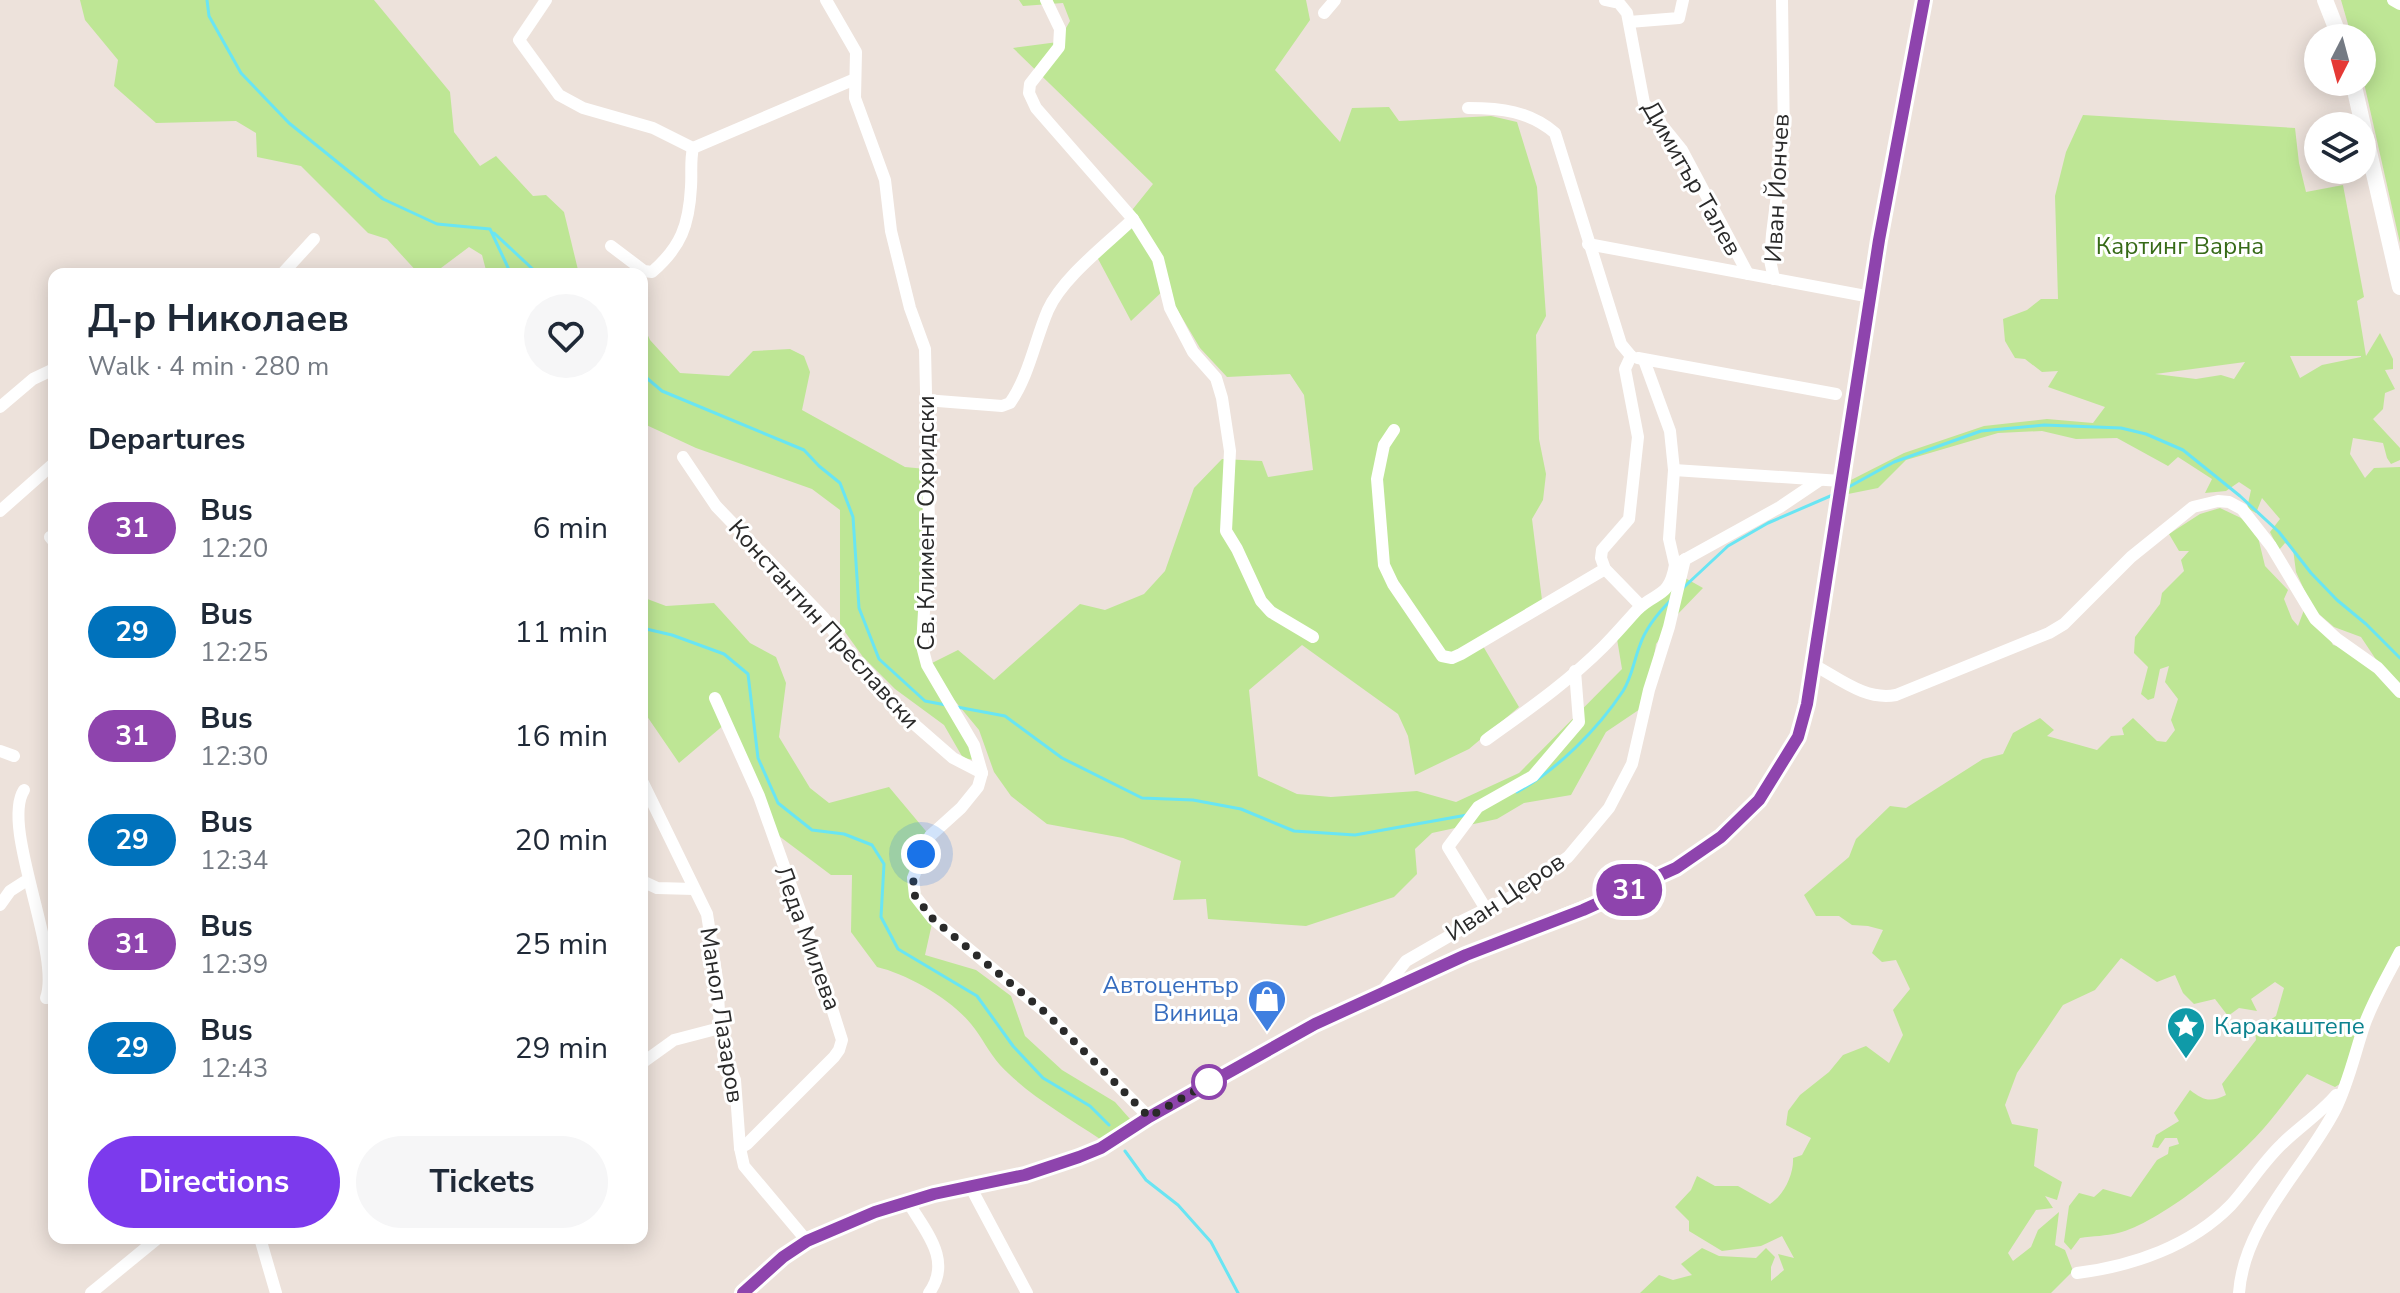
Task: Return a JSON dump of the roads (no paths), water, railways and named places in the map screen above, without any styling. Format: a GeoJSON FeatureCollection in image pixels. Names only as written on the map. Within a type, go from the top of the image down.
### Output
{"type":"FeatureCollection","features":[{"type":"Feature","properties":{"kind":"street"},"geometry":{"type":"LineString","coordinates":[[546,0],[519,40],[559,95],[583,108],[653,128],[693,148],[855,79]]}},
{"type":"Feature","properties":{"kind":"street","name":"Св. Климент Охридски"},"geometry":{"type":"LineString","coordinates":[[826,0],[856,52],[855,98],[885,180],[891,231],[910,308],[925,349],[929,524],[922,646],[927,665],[974,745],[982,773]]}},
{"type":"Feature","properties":{"kind":"street"},"geometry":{"type":"LineString","coordinates":[[1046,0],[1060,29],[1059,47],[1030,84],[1029,93],[1036,108],[1133,219],[1158,259],[1170,308],[1193,352],[1216,378],[1222,398],[1230,451],[1226,531],[1261,601],[1271,612],[1313,637]]}},
{"type":"Feature","properties":{"kind":"street"},"geometry":{"type":"LineString","coordinates":[[1324,13],[1335,0]]}},
{"type":"Feature","properties":{"kind":"street"},"geometry":{"type":"LineString","coordinates":[[1605,0],[1619,3],[1627,13],[1629,22],[1679,18],[1683,0]]}},
{"type":"Feature","properties":{"kind":"street","name":"Иван Йончев"},"geometry":{"type":"LineString","coordinates":[[1774,279],[1770,260],[1784,139],[1782,0]]}},
{"type":"Feature","properties":{"kind":"street"},"geometry":{"type":"LineString","coordinates":[[744,1293],[783,1257],[807,1241],[875,1212],[1054,1167],[1101,1148],[1149,1117],[1315,1024],[1466,955],[1623,893],[1676,868],[1721,837],[1759,800],[1798,737],[1807,704],[1836,507],[1924,0]]}},
{"type":"Feature","properties":{"kind":"street"},"geometry":{"type":"LineString","coordinates":[[2325,0],[2334,24]]}},
{"type":"Feature","properties":{"kind":"street"},"geometry":{"type":"LineString","coordinates":[[2393,0],[2400,4]]}},
{"type":"Feature","properties":{"kind":"street","name":"Димитър Талев"},"geometry":{"type":"LineString","coordinates":[[1629,22],[1644,103],[1682,150],[1748,274]]}},
{"type":"Feature","properties":{"kind":"street"},"geometry":{"type":"LineString","coordinates":[[2356,96],[2400,287]]}},
{"type":"Feature","properties":{"kind":"street"},"geometry":{"type":"LineString","coordinates":[[1468,108],[1520,111],[1555,133],[1621,344],[1631,356],[1836,394]]}},
{"type":"Feature","properties":{"kind":"street"},"geometry":{"type":"LineString","coordinates":[[648,273],[679,243],[691,188],[693,148]]}},
{"type":"Feature","properties":{"kind":"street"},"geometry":{"type":"LineString","coordinates":[[925,400],[1002,406],[1010,403],[1060,290],[1133,219]]}},
{"type":"Feature","properties":{"kind":"street"},"geometry":{"type":"LineString","coordinates":[[287,268],[314,239]]}},
{"type":"Feature","properties":{"kind":"street"},"geometry":{"type":"LineString","coordinates":[[1588,244],[1871,297]]}},
{"type":"Feature","properties":{"kind":"street"},"geometry":{"type":"LineString","coordinates":[[611,246],[641,268]]}},
{"type":"Feature","properties":{"kind":"street"},"geometry":{"type":"LineString","coordinates":[[1631,356],[1625,369],[1638,437],[1629,519],[1602,550],[1601,558],[1605,569],[1641,606]]}},
{"type":"Feature","properties":{"kind":"street"},"geometry":{"type":"LineString","coordinates":[[1644,360],[1670,431],[1674,470],[1669,539],[1680,562]]}},
{"type":"Feature","properties":{"kind":"street"},"geometry":{"type":"LineString","coordinates":[[0,407],[33,379],[48,372]]}},
{"type":"Feature","properties":{"kind":"street"},"geometry":{"type":"LineString","coordinates":[[1394,430],[1384,445],[1377,479],[1384,565],[1442,656],[1456,657],[1605,569]]}},
{"type":"Feature","properties":{"kind":"street","name":"Константин Преславски"},"geometry":{"type":"LineString","coordinates":[[683,457],[716,506],[824,618],[858,665],[898,710],[953,758],[982,773]]}},
{"type":"Feature","properties":{"kind":"street"},"geometry":{"type":"LineString","coordinates":[[0,511],[48,469]]}},
{"type":"Feature","properties":{"kind":"street"},"geometry":{"type":"LineString","coordinates":[[1674,470],[1841,481]]}},
{"type":"Feature","properties":{"kind":"street"},"geometry":{"type":"LineString","coordinates":[[1486,740],[1603,648],[1641,606],[1657,598],[1669,586],[1680,562],[1780,507],[1820,480]]}},
{"type":"Feature","properties":{"kind":"street"},"geometry":{"type":"LineString","coordinates":[[1814,665],[1868,695],[1883,698],[2049,633],[2064,624],[2158,534],[2193,507],[2218,501],[2229,502],[2242,509],[2271,546],[2315,619],[2378,668],[2400,692]]}},
{"type":"Feature","properties":{"kind":"street","name":"Иван Церов"},"geometry":{"type":"LineString","coordinates":[[1381,993],[1406,961],[1458,931],[1462,921],[1511,897],[1568,857],[1609,808],[1632,764],[1649,690],[1669,627],[1680,562]]}},
{"type":"Feature","properties":{"kind":"street"},"geometry":{"type":"LineString","coordinates":[[1486,909],[1448,847],[1478,807],[1533,776],[1579,722],[1575,671]]}},
{"type":"Feature","properties":{"kind":"street","name":"Леда Милева"},"geometry":{"type":"LineString","coordinates":[[715,698],[759,796],[842,1040],[834,1057],[740,1148]]}},
{"type":"Feature","properties":{"kind":"street"},"geometry":{"type":"LineString","coordinates":[[0,751],[14,756]]}},
{"type":"Feature","properties":{"kind":"street"},"geometry":{"type":"LineString","coordinates":[[982,773],[978,787],[970,798],[930,836],[913,878],[915,896],[933,919],[1046,1013],[1149,1117]]}},
{"type":"Feature","properties":{"kind":"street","name":"Манол Лазаров"},"geometry":{"type":"LineString","coordinates":[[648,792],[687,867],[707,914],[712,936],[720,1028],[724,1052],[735,1080],[744,1166],[807,1241]]}},
{"type":"Feature","properties":{"kind":"street"},"geometry":{"type":"LineString","coordinates":[[21,794],[13,824],[24,882],[48,969]]}},
{"type":"Feature","properties":{"kind":"street"},"geometry":{"type":"LineString","coordinates":[[0,905],[10,891],[24,882]]}},
{"type":"Feature","properties":{"kind":"street"},"geometry":{"type":"LineString","coordinates":[[648,884],[657,888],[694,889]]}},
{"type":"Feature","properties":{"kind":"street"},"geometry":{"type":"LineString","coordinates":[[2239,1293],[2241,1275],[2250,1250],[2273,1206],[2335,1109],[2355,1060],[2365,1023],[2400,952]]}},
{"type":"Feature","properties":{"kind":"street"},"geometry":{"type":"LineString","coordinates":[[46,998],[48,992]]}},
{"type":"Feature","properties":{"kind":"street"},"geometry":{"type":"LineString","coordinates":[[648,1059],[674,1040],[720,1028]]}},
{"type":"Feature","properties":{"kind":"street"},"geometry":{"type":"LineString","coordinates":[[2077,1273],[2110,1269],[2147,1258],[2209,1223],[2230,1205],[2280,1145],[2328,1104],[2345,1084]]}},
{"type":"Feature","properties":{"kind":"street"},"geometry":{"type":"LineString","coordinates":[[971,1188],[1027,1293]]}},
{"type":"Feature","properties":{"kind":"street"},"geometry":{"type":"LineString","coordinates":[[908,1202],[940,1255],[936,1284],[929,1293]]}},
{"type":"Feature","properties":{"kind":"street"},"geometry":{"type":"LineString","coordinates":[[91,1293],[151,1244]]}},
{"type":"Feature","properties":{"kind":"street"},"geometry":{"type":"LineString","coordinates":[[262,1244],[276,1293]]}},
{"type":"Feature","properties":{"kind":"waterway"},"geometry":{"type":"LineString","coordinates":[[207,0],[209,16],[241,73],[289,123],[383,199],[437,224],[490,229],[508,268]]}},
{"type":"Feature","properties":{"kind":"waterway"},"geometry":{"type":"LineString","coordinates":[[494,233],[532,268]]}},
{"type":"Feature","properties":{"kind":"waterway"},"geometry":{"type":"LineString","coordinates":[[648,379],[662,391],[804,450],[840,483],[853,517],[859,608],[879,659],[925,701],[946,705]]}},
{"type":"Feature","properties":{"kind":"waterway"},"geometry":{"type":"LineString","coordinates":[[1845,489],[1894,462],[1981,431],[2044,425],[2121,428],[2146,434],[2183,450],[2240,496],[2279,532],[2337,600],[2400,658]]}},
{"type":"Feature","properties":{"kind":"waterway"},"geometry":{"type":"LineString","coordinates":[[1683,588],[1728,546],[1768,523],[1835,494]]}},
{"type":"Feature","properties":{"kind":"waterway"},"geometry":{"type":"LineString","coordinates":[[1517,792],[1562,760],[1602,720],[1626,686],[1646,632],[1671,600]]}},
{"type":"Feature","properties":{"kind":"waterway"},"geometry":{"type":"LineString","coordinates":[[648,629],[724,654],[748,674],[758,758],[778,803],[812,830],[844,834],[872,845],[884,864],[881,917],[898,949],[977,996],[1013,1046],[1043,1078],[1090,1106],[1109,1125]]}},
{"type":"Feature","properties":{"kind":"waterway"},"geometry":{"type":"LineString","coordinates":[[957,707],[1005,716],[1062,758],[1142,798],[1193,800],[1241,809],[1294,831],[1355,835],[1467,815]]}},
{"type":"Feature","properties":{"kind":"waterway"},"geometry":{"type":"LineString","coordinates":[[1125,1151],[1146,1180],[1178,1205],[1211,1242],[1238,1293]]}},
{"type":"Feature","properties":{"kind":"place","name":"Автоцентър Виница"},"geometry":{"type":"Point","coordinates":[1267,1033]}},
{"type":"Feature","properties":{"kind":"place","name":"Каракаштепе"},"geometry":{"type":"Point","coordinates":[2186,1060]}},
{"type":"Feature","properties":{"kind":"park label","name":"Картинг Варна"},"geometry":{"type":"Point","coordinates":[2180,246]}}]}
